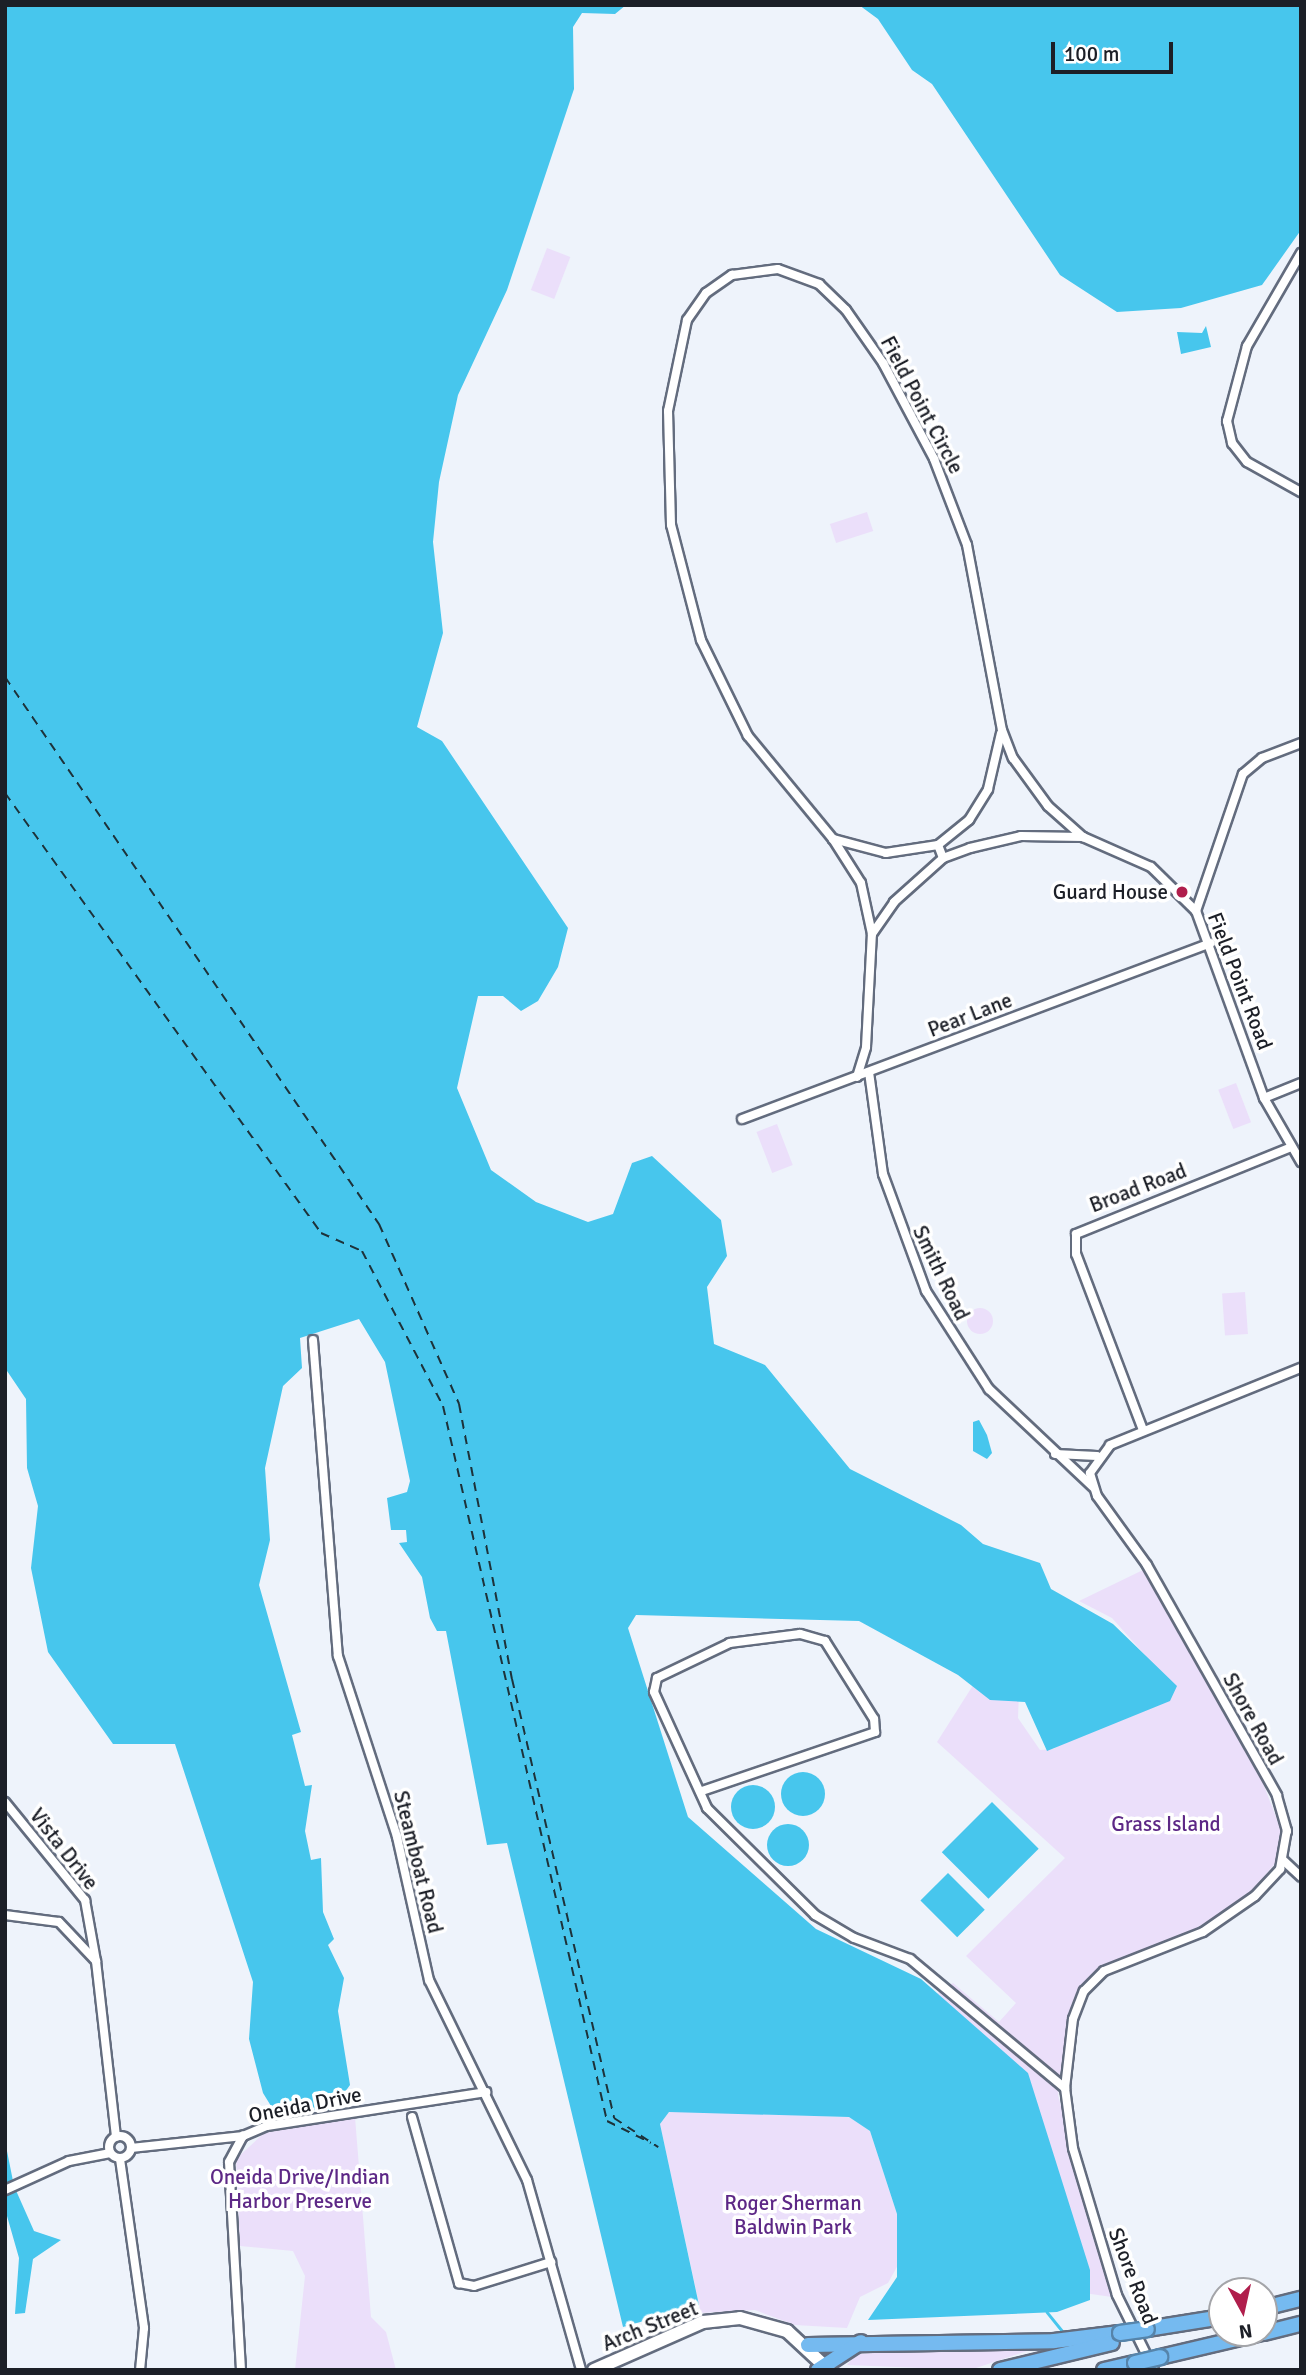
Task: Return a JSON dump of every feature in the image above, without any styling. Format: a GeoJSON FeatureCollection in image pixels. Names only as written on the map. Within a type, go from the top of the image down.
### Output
{"type":"FeatureCollection","features":[{"type":"Feature","properties":{"kind":"highway"},"geometry":{"type":"LineString","coordinates":[[1278,2305],[1301,2299]]}},
{"type":"Feature","properties":{"kind":"highway"},"geometry":{"type":"LineString","coordinates":[[1000,2370],[1122,2337],[1208,2320]]}},
{"type":"Feature","properties":{"kind":"highway"},"geometry":{"type":"LineString","coordinates":[[1278,2329],[1301,2324]]}},
{"type":"Feature","properties":{"kind":"highway"},"geometry":{"type":"LineString","coordinates":[[808,2345],[863,2342],[1054,2341],[1122,2337]]}},
{"type":"Feature","properties":{"kind":"highway"},"geometry":{"type":"LineString","coordinates":[[824,2368],[863,2342]]}},
{"type":"Feature","properties":{"kind":"highway"},"geometry":{"type":"LineString","coordinates":[[1104,2370],[1159,2363],[1214,2347]]}},
{"type":"Feature","properties":{"kind":"main road","name":"Arch Street"},"geometry":{"type":"LineString","coordinates":[[594,2370],[719,2319],[760,2320],[808,2345],[824,2368]]}},
{"type":"Feature","properties":{"kind":"street"},"geometry":{"type":"LineString","coordinates":[[1301,253],[1247,346],[1227,421],[1232,443],[1247,462],[1301,492]]}},
{"type":"Feature","properties":{"kind":"street","name":"Field Point Circle"},"geometry":{"type":"LineString","coordinates":[[872,934],[861,883],[833,839],[769,767],[730,706],[679,571],[667,453],[673,368],[693,308],[732,275],[778,269],[819,284],[862,331],[899,390],[967,545],[1002,730],[1034,790],[1083,837]]}},
{"type":"Feature","properties":{"kind":"street","name":"Field Point Circle"},"geometry":{"type":"LineString","coordinates":[[938,845],[978,810],[996,773],[1002,730]]}},
{"type":"Feature","properties":{"kind":"street"},"geometry":{"type":"LineString","coordinates":[[1196,911],[1243,774],[1262,758],[1301,743]]}},
{"type":"Feature","properties":{"kind":"street","name":"Field Point Road"},"geometry":{"type":"LineString","coordinates":[[872,934],[894,902],[943,858],[1021,836],[1083,837],[1151,867],[1196,911],[1211,943],[1264,1098],[1301,1162]]}},
{"type":"Feature","properties":{"kind":"street"},"geometry":{"type":"LineString","coordinates":[[833,839],[886,853],[938,845],[943,858]]}},
{"type":"Feature","properties":{"kind":"street"},"geometry":{"type":"LineString","coordinates":[[857,1077],[866,1047],[872,934]]}},
{"type":"Feature","properties":{"kind":"street","name":"Pear Lane"},"geometry":{"type":"LineString","coordinates":[[742,1119],[1211,943]]}},
{"type":"Feature","properties":{"kind":"street","name":"Smith Road"},"geometry":{"type":"LineString","coordinates":[[869,1072],[883,1174],[926,1291],[989,1389],[1054,1454],[1093,1487]]}},
{"type":"Feature","properties":{"kind":"street"},"geometry":{"type":"LineString","coordinates":[[1264,1098],[1301,1083]]}},
{"type":"Feature","properties":{"kind":"street","name":"Broad Road"},"geometry":{"type":"LineString","coordinates":[[1143,1430],[1076,1254],[1076,1234],[1291,1146]]}},
{"type":"Feature","properties":{"kind":"street","name":"Steamboat Road"},"geometry":{"type":"LineString","coordinates":[[313,1339],[336,1645],[397,1836],[429,1980],[527,2180],[581,2370]]}},
{"type":"Feature","properties":{"kind":"street"},"geometry":{"type":"LineString","coordinates":[[1054,1454],[1097,1456],[1143,1430],[1301,1368]]}},
{"type":"Feature","properties":{"kind":"street"},"geometry":{"type":"LineString","coordinates":[[1093,1487],[1097,1456]]}},
{"type":"Feature","properties":{"kind":"street","name":"Shore Road"},"geometry":{"type":"LineString","coordinates":[[1093,1487],[1147,1565],[1276,1795],[1287,1830],[1284,1861],[1269,1883],[1228,1917],[1093,1979],[1073,2019],[1065,2088],[1073,2148],[1110,2275],[1159,2363]]}},
{"type":"Feature","properties":{"kind":"street"},"geometry":{"type":"LineString","coordinates":[[702,1791],[875,1732],[874,1719],[825,1641],[800,1634],[730,1643],[657,1678],[654,1692],[712,1815],[814,1914],[854,1938],[910,1959],[1065,2088]]}},
{"type":"Feature","properties":{"kind":"street","name":"Vista Drive"},"geometry":{"type":"LineString","coordinates":[[5,1802],[86,1900],[96,1961],[116,2137]]}},
{"type":"Feature","properties":{"kind":"street"},"geometry":{"type":"LineString","coordinates":[[1284,1861],[1301,1877]]}},
{"type":"Feature","properties":{"kind":"street"},"geometry":{"type":"LineString","coordinates":[[5,1915],[59,1922],[96,1961]]}},
{"type":"Feature","properties":{"kind":"street","name":"Oneida Drive"},"geometry":{"type":"LineString","coordinates":[[131,2148],[243,2136],[317,2118],[486,2092]]}},
{"type":"Feature","properties":{"kind":"street"},"geometry":{"type":"LineString","coordinates":[[412,2116],[459,2283],[474,2286],[551,2262]]}},
{"type":"Feature","properties":{"kind":"street"},"geometry":{"type":"LineString","coordinates":[[241,2370],[229,2162],[243,2136]]}},
{"type":"Feature","properties":{"kind":"street"},"geometry":{"type":"LineString","coordinates":[[110,2153],[116,2137],[127,2138],[131,2148],[120,2159]]}},
{"type":"Feature","properties":{"kind":"street"},"geometry":{"type":"LineString","coordinates":[[5,2190],[69,2161],[110,2153],[120,2159]]}},
{"type":"Feature","properties":{"kind":"street"},"geometry":{"type":"LineString","coordinates":[[120,2159],[144,2328],[140,2370]]}},
{"type":"Feature","properties":{"kind":"green space"},"geometry":{"type":"Polygon","coordinates":[[[547,248],[570,257],[554,299],[531,290],[547,248]]]}},
{"type":"Feature","properties":{"kind":"green space"},"geometry":{"type":"Polygon","coordinates":[[[867,512],[873,531],[836,543],[830,524],[867,512]]]}},
{"type":"Feature","properties":{"kind":"green space"},"geometry":{"type":"Polygon","coordinates":[[[1236,1083],[1251,1122],[1233,1129],[1218,1090],[1236,1083]]]}},
{"type":"Feature","properties":{"kind":"green space"},"geometry":{"type":"Polygon","coordinates":[[[777,1124],[793,1165],[772,1173],[756,1132],[777,1124]]]}},
{"type":"Feature","properties":{"kind":"green space"},"geometry":{"type":"Polygon","coordinates":[[[1245,1292],[1248,1334],[1225,1336],[1222,1294],[1245,1292]]]}},
{"type":"Feature","properties":{"kind":"green space"},"geometry":{"type":"Polygon","coordinates":[[[980,1308],[989,1312],[993,1321],[989,1330],[980,1334],[971,1330],[967,1321],[971,1312],[980,1308]]]}},
{"type":"Feature","properties":{"kind":"green space","name":"Grass Island"},"geometry":{"type":"Polygon","coordinates":[[[1143,1570],[1260,1775],[1282,1833],[1277,1861],[1247,1897],[1188,1933],[1100,1966],[1077,1991],[1068,2015],[1058,2095],[1112,2297],[1084,2293],[935,1995],[953,1983],[999,2022],[1016,2003],[966,1956],[1065,1858],[937,1742],[977,1679],[1019,1692],[1018,1718],[1040,1750],[1053,1749],[1168,1681],[1112,1618],[1079,1601],[1143,1570]]]}},
{"type":"Feature","properties":{"kind":"green space","name":"Roger Sherman Baldwin Park"},"geometry":{"type":"Polygon","coordinates":[[[669,2112],[849,2117],[870,2131],[897,2214],[898,2265],[888,2283],[860,2297],[847,2328],[795,2325],[755,2310],[701,2313],[660,2124],[669,2112]]]}},
{"type":"Feature","properties":{"kind":"green space","name":"Oneida Drive/Indian Harbor Preserve"},"geometry":{"type":"Polygon","coordinates":[[[355,2117],[371,2317],[386,2332],[396,2370],[295,2370],[305,2276],[293,2251],[240,2246],[236,2159],[264,2133],[355,2117]]]}},
{"type":"Feature","properties":{"kind":"green space"},"geometry":{"type":"Polygon","coordinates":[[[987,2347],[1027,2351],[970,2370],[847,2365],[856,2354],[987,2347]]]}},
{"type":"Feature","properties":{"kind":"water"},"geometry":{"type":"Polygon","coordinates":[[[5,5],[626,5],[615,14],[582,13],[573,27],[574,89],[507,290],[458,395],[439,482],[433,542],[443,633],[417,727],[442,741],[568,928],[558,967],[538,1001],[521,1011],[503,996],[478,996],[457,1088],[491,1170],[536,1202],[588,1222],[613,1214],[632,1163],[652,1156],[721,1220],[727,1256],[707,1287],[714,1344],[765,1365],[850,1469],[961,1525],[983,1544],[1040,1563],[1051,1589],[1113,1624],[1177,1686],[1170,1701],[1047,1751],[1025,1702],[990,1700],[958,1675],[859,1621],[636,1615],[628,1628],[688,1817],[816,1929],[921,1979],[1028,2073],[1090,2270],[1090,2300],[1057,2312],[868,2320],[897,2277],[897,2214],[870,2131],[849,2117],[669,2112],[660,2124],[699,2305],[623,2327],[507,1843],[487,1845],[446,1631],[437,1631],[430,1618],[422,1577],[399,1543],[407,1542],[406,1530],[391,1530],[387,1498],[407,1492],[410,1481],[385,1362],[359,1319],[300,1338],[302,1368],[283,1386],[265,1468],[270,1540],[259,1585],[301,1732],[292,1735],[305,1786],[312,1785],[305,1831],[311,1860],[321,1858],[323,1912],[334,1939],[328,1945],[344,1978],[338,2011],[350,2085],[331,2111],[271,2106],[263,2093],[249,2039],[253,1982],[175,1744],[113,1744],[48,1652],[31,1568],[38,1506],[27,1468],[26,1399],[5,1368],[5,5]]]}},
{"type":"Feature","properties":{"kind":"water"},"geometry":{"type":"Polygon","coordinates":[[[859,5],[1301,5],[1301,230],[1262,285],[1181,308],[1117,312],[1060,275],[932,84],[912,70],[878,19],[859,5]]]}},
{"type":"Feature","properties":{"kind":"water"},"geometry":{"type":"Polygon","coordinates":[[[1206,326],[1211,347],[1181,354],[1177,332],[1202,333],[1206,326]]]}},
{"type":"Feature","properties":{"kind":"water"},"geometry":{"type":"Polygon","coordinates":[[[979,1420],[987,1435],[992,1453],[987,1459],[973,1451],[973,1422],[979,1420]]]}},
{"type":"Feature","properties":{"kind":"water"},"geometry":{"type":"Polygon","coordinates":[[[803,1772],[818,1779],[825,1794],[818,1809],[803,1816],[788,1809],[781,1794],[788,1779],[803,1772]]]}},
{"type":"Feature","properties":{"kind":"water"},"geometry":{"type":"Polygon","coordinates":[[[753,1785],[768,1792],[775,1807],[768,1822],[753,1829],[738,1822],[731,1807],[738,1792],[753,1785]]]}},
{"type":"Feature","properties":{"kind":"water"},"geometry":{"type":"Polygon","coordinates":[[[992,1802],[1039,1849],[988,1899],[942,1852],[992,1802]]]}},
{"type":"Feature","properties":{"kind":"water"},"geometry":{"type":"Polygon","coordinates":[[[788,1824],[803,1830],[809,1845],[803,1860],[788,1866],[773,1860],[767,1845],[773,1830],[788,1824]]]}},
{"type":"Feature","properties":{"kind":"water"},"geometry":{"type":"Polygon","coordinates":[[[948,1873],[985,1910],[957,1937],[920,1901],[948,1873]]]}},
{"type":"Feature","properties":{"kind":"water"},"geometry":{"type":"Polygon","coordinates":[[[5,2141],[14,2186],[34,2231],[61,2240],[33,2259],[25,2313],[15,2314],[19,2258],[5,2209],[5,2141]]]}},
{"type":"Feature","properties":{"kind":"waterway"},"geometry":{"type":"LineString","coordinates":[[1047,2312],[1063,2332]]}},
{"type":"Feature","properties":{"kind":"ferry route"},"geometry":{"type":"LineString","coordinates":[[5,677],[379,1224],[459,1404],[512,1679],[614,2118],[658,2147]]}},
{"type":"Feature","properties":{"kind":"ferry route"},"geometry":{"type":"LineString","coordinates":[[5,793],[321,1233],[362,1251],[443,1406],[607,2121],[651,2143]]}},
{"type":"Feature","properties":{"kind":"place","name":"Guard House"},"geometry":{"type":"Point","coordinates":[1182,892]}}]}
